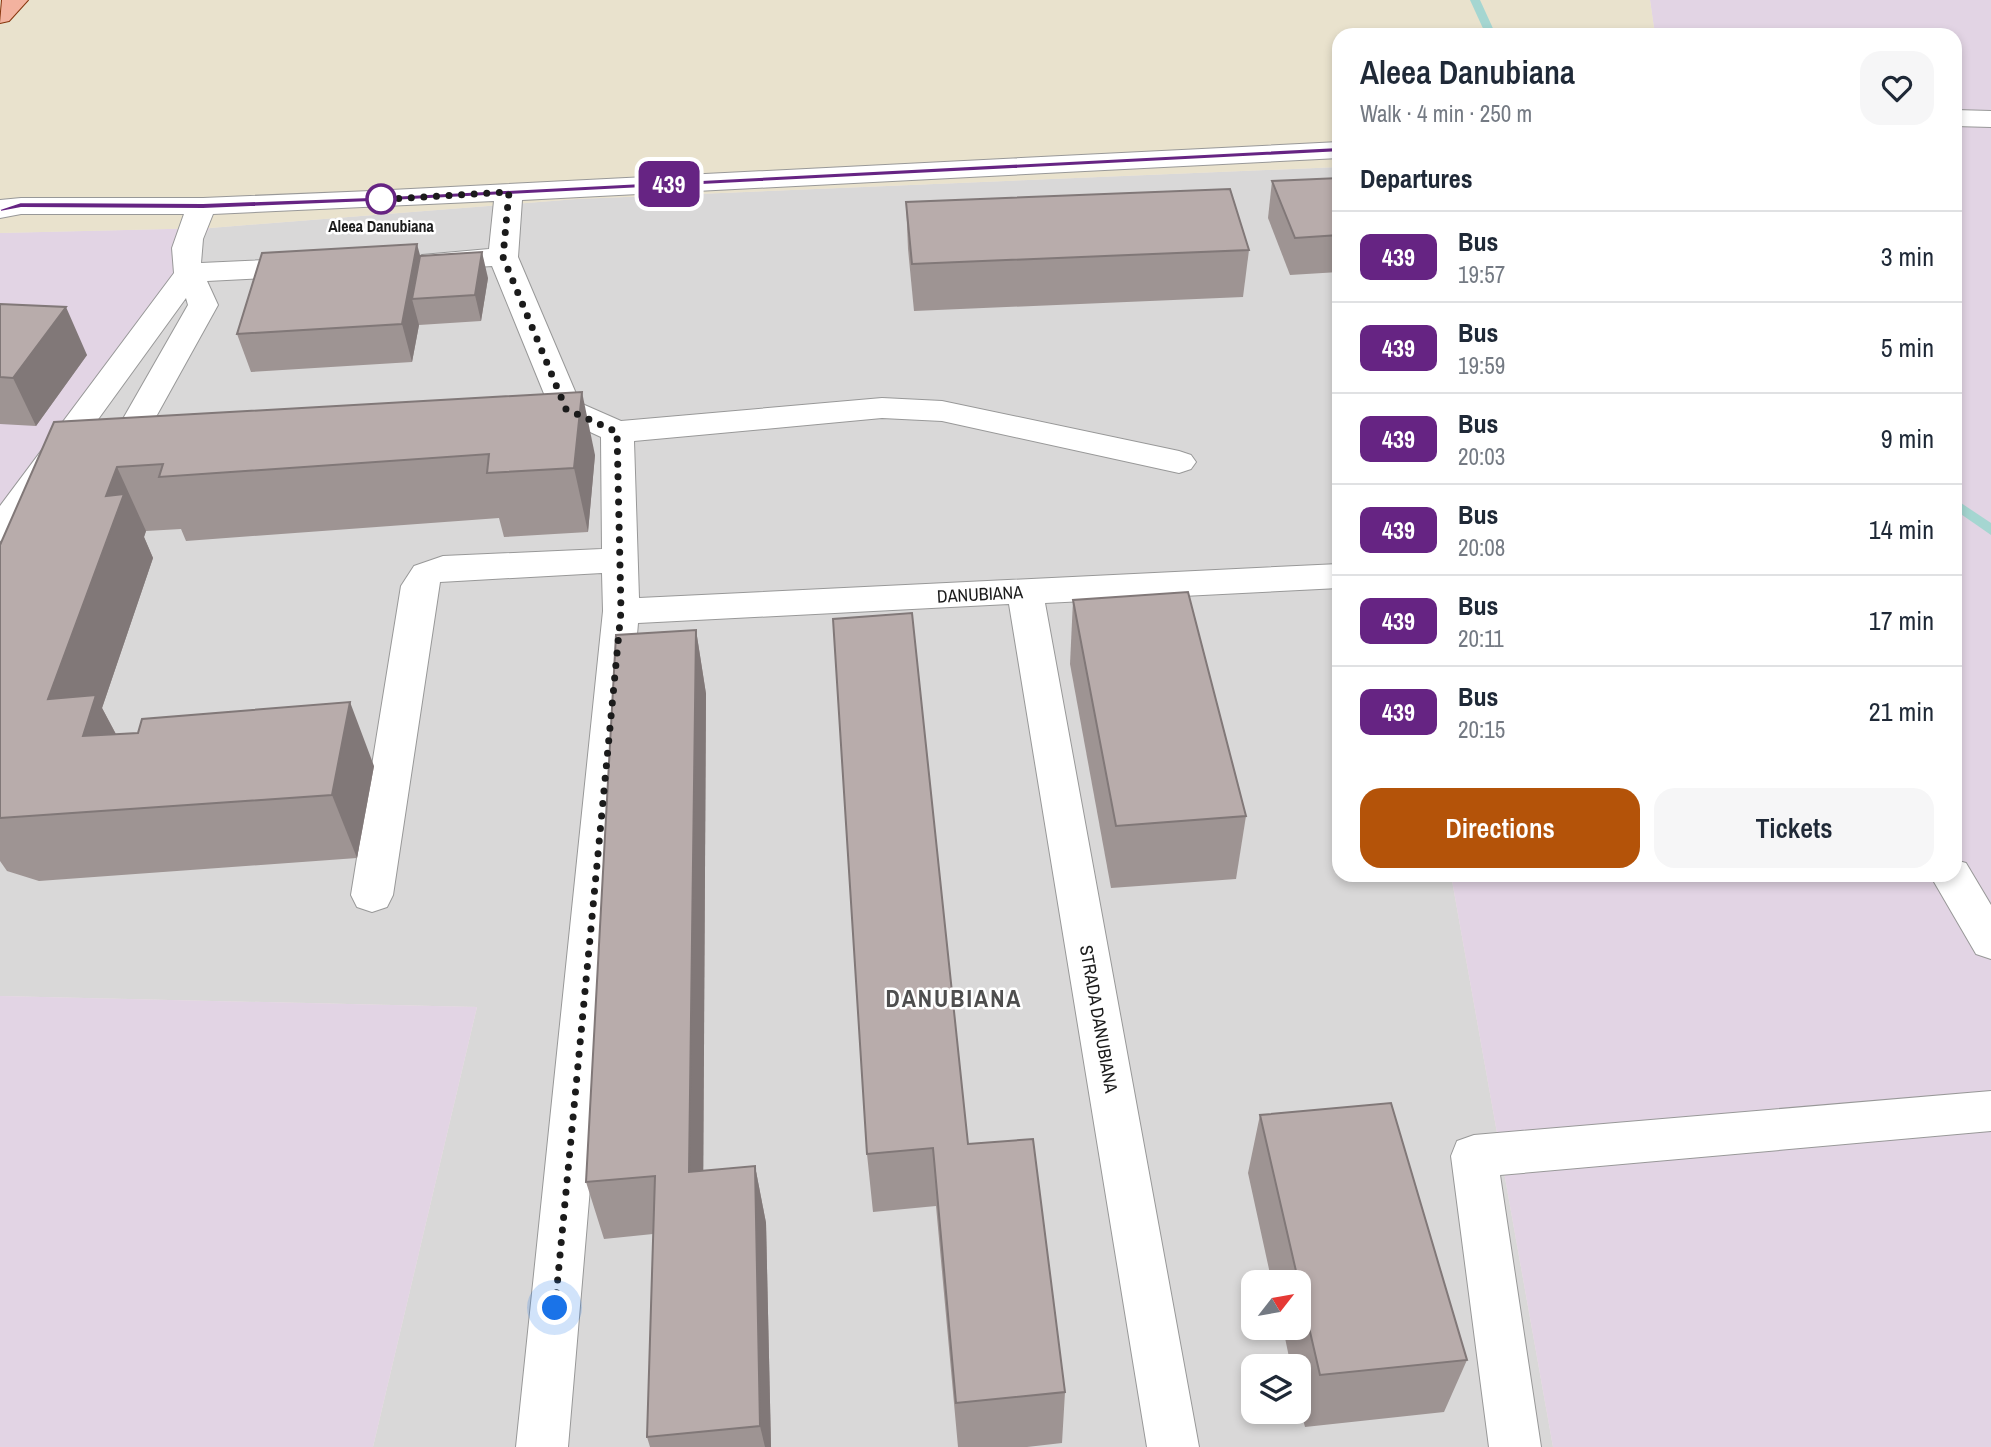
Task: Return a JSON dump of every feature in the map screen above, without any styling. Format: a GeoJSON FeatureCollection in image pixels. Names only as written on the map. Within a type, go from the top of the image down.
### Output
{"type":"FeatureCollection","features":[{"type":"Feature","properties":{"kind":"main road"},"geometry":{"type":"LineString","coordinates":[[0,16],[16,0]]}},
{"type":"Feature","properties":{"kind":"street"},"geometry":{"type":"LineString","coordinates":[[7,205],[203,206],[1332,150]]}},
{"type":"Feature","properties":{"kind":"street"},"geometry":{"type":"LineString","coordinates":[[509,192],[503,257],[566,409]]}},
{"type":"Feature","properties":{"kind":"street"},"geometry":{"type":"LineString","coordinates":[[200,438],[160,441],[142,438],[136,424],[203,305],[201,293],[188,274],[188,242],[203,206]]}},
{"type":"Feature","properties":{"kind":"street"},"geometry":{"type":"LineString","coordinates":[[407,262],[503,257]]}},
{"type":"Feature","properties":{"kind":"street"},"geometry":{"type":"LineString","coordinates":[[188,274],[339,265]]}},
{"type":"Feature","properties":{"kind":"street"},"geometry":{"type":"LineString","coordinates":[[0,530],[188,274]]}},
{"type":"Feature","properties":{"kind":"street"},"geometry":{"type":"LineString","coordinates":[[512,414],[566,409],[617,432],[882,408],[930,411],[1179,462]]}},
{"type":"Feature","properties":{"kind":"street"},"geometry":{"type":"LineString","coordinates":[[542,1447],[621,611],[617,432]]}},
{"type":"Feature","properties":{"kind":"street"},"geometry":{"type":"LineString","coordinates":[[372,895],[419,586],[427,574],[443,568],[621,560]]}},
{"type":"Feature","properties":{"kind":"street","name":"DANUBIANA"},"geometry":{"type":"LineString","coordinates":[[621,611],[1332,576]]}},
{"type":"Feature","properties":{"kind":"street","name":"STRADA DANUBIANA"},"geometry":{"type":"LineString","coordinates":[[1025,592],[1173,1447]]}},
{"type":"Feature","properties":{"kind":"street"},"geometry":{"type":"LineString","coordinates":[[1955,882],[1991,942]]}},
{"type":"Feature","properties":{"kind":"street"},"geometry":{"type":"LineString","coordinates":[[1515,1447],[1474,1156],[1991,1111]]}},
{"type":"Feature","properties":{"kind":"shaded area"},"geometry":{"type":"Polygon","coordinates":[[[0,0],[1650,0],[1654,28],[1332,28],[1332,167],[577,199],[210,228],[0,233],[0,0]]]}},
{"type":"Feature","properties":{"kind":"shaded area"},"geometry":{"type":"Polygon","coordinates":[[[1650,0],[1991,0],[1991,1447],[1553,1447],[1452,882],[1962,882],[1962,28],[1654,28],[1650,0]]]}},
{"type":"Feature","properties":{"kind":"shaded area","name":"DANUBIANA"},"geometry":{"type":"Polygon","coordinates":[[[1332,167],[1332,882],[1452,882],[1553,1447],[373,1447],[477,1007],[0,996],[0,512],[210,228],[577,199],[1332,167]]]}},
{"type":"Feature","properties":{"kind":"shaded area"},"geometry":{"type":"Polygon","coordinates":[[[210,228],[0,512],[0,233],[210,228]]]}},
{"type":"Feature","properties":{"kind":"shaded area"},"geometry":{"type":"Polygon","coordinates":[[[0,996],[477,1007],[373,1447],[0,1447],[0,996]]]}},
{"type":"Feature","properties":{"kind":"building"},"geometry":{"type":"Polygon","coordinates":[[[1332,178],[1332,235],[1295,238],[1272,181],[1332,178]]]}},
{"type":"Feature","properties":{"kind":"building"},"geometry":{"type":"Polygon","coordinates":[[[1230,189],[1249,250],[912,264],[906,202],[1230,189]]]}},
{"type":"Feature","properties":{"kind":"building"},"geometry":{"type":"Polygon","coordinates":[[[417,244],[402,324],[237,334],[262,253],[417,244]]]}},
{"type":"Feature","properties":{"kind":"building"},"geometry":{"type":"Polygon","coordinates":[[[482,252],[475,295],[412,299],[420,256],[482,252]]]}},
{"type":"Feature","properties":{"kind":"building"},"geometry":{"type":"Polygon","coordinates":[[[0,304],[66,307],[13,378],[0,377],[0,304]]]}},
{"type":"Feature","properties":{"kind":"building"},"geometry":{"type":"Polygon","coordinates":[[[582,392],[574,468],[487,473],[489,454],[159,477],[163,464],[117,467],[106,496],[124,494],[48,699],[96,695],[83,736],[138,733],[142,719],[350,702],[332,795],[0,818],[0,545],[54,422],[582,392]]]}},
{"type":"Feature","properties":{"kind":"building"},"geometry":{"type":"Polygon","coordinates":[[[1188,592],[1246,816],[1116,826],[1073,600],[1188,592]]]}},
{"type":"Feature","properties":{"kind":"building"},"geometry":{"type":"Polygon","coordinates":[[[912,613],[968,1144],[1033,1139],[1065,1392],[956,1403],[933,1148],[867,1154],[833,619],[912,613]]]}},
{"type":"Feature","properties":{"kind":"building"},"geometry":{"type":"Polygon","coordinates":[[[696,630],[689,1172],[755,1166],[760,1426],[647,1437],[655,1176],[586,1182],[616,635],[696,630]]]}},
{"type":"Feature","properties":{"kind":"building"},"geometry":{"type":"Polygon","coordinates":[[[1391,1103],[1467,1360],[1320,1375],[1311,1336],[1311,1270],[1296,1270],[1260,1115],[1391,1103]]]}},
{"type":"Feature","properties":{"kind":"waterway"},"geometry":{"type":"LineString","coordinates":[[1475,0],[1488,28]]}},
{"type":"Feature","properties":{"kind":"waterway"},"geometry":{"type":"LineString","coordinates":[[1962,508],[1991,530]]}},
{"type":"Feature","properties":{"kind":"bus line","name":"439"},"geometry":{"type":"LineString","coordinates":[[0,209],[21,205],[203,206],[371,200],[1332,150]]}},
{"type":"Feature","properties":{"kind":"place","name":"Aleea Danubiana"},"geometry":{"type":"Point","coordinates":[381,199]}},
{"type":"Feature","properties":{"kind":"district","name":"DANUBIANA"},"geometry":{"type":"Point","coordinates":[954,998]}},
{"type":"Feature","properties":{"kind":"route"},"geometry":{"type":"LineString","coordinates":[[381,199],[371,200],[509,192],[503,257],[566,409],[617,432],[621,611],[555,1308]]}}]}
